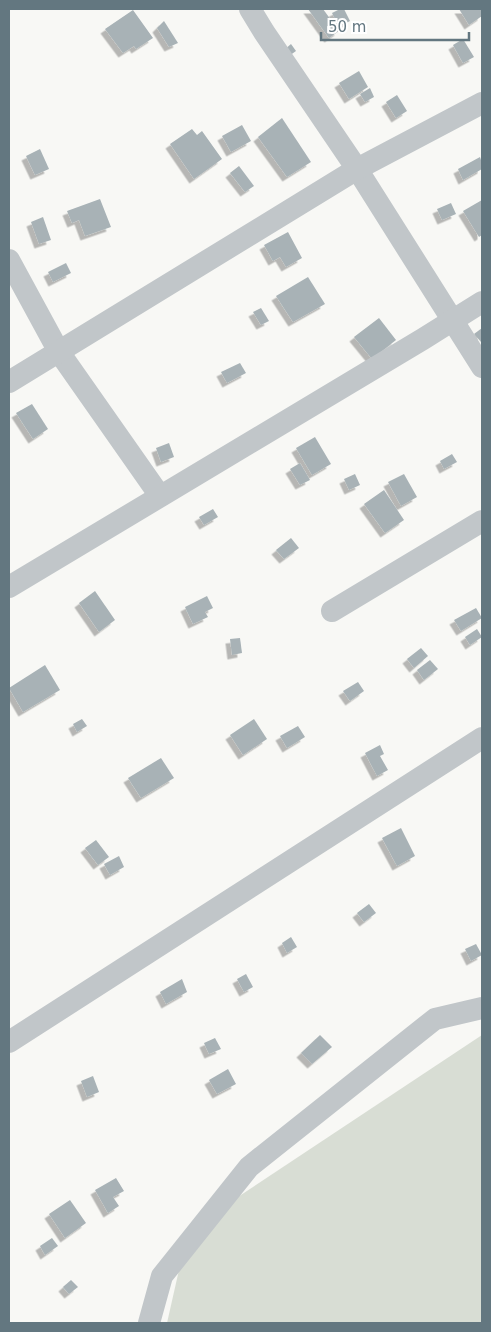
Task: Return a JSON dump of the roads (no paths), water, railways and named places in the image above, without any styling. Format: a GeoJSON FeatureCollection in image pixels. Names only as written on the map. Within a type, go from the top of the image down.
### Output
{"type":"FeatureCollection","features":[{"type":"Feature","properties":{"kind":"street"},"geometry":{"type":"LineString","coordinates":[[250,9],[357,169],[482,367]]}},
{"type":"Feature","properties":{"kind":"street"},"geometry":{"type":"LineString","coordinates":[[9,382],[357,169],[482,103]]}},
{"type":"Feature","properties":{"kind":"street"},"geometry":{"type":"LineString","coordinates":[[9,260],[58,352],[160,496]]}},
{"type":"Feature","properties":{"kind":"street"},"geometry":{"type":"LineString","coordinates":[[9,587],[482,302]]}},
{"type":"Feature","properties":{"kind":"street"},"geometry":{"type":"LineString","coordinates":[[332,611],[482,521]]}},
{"type":"Feature","properties":{"kind":"street"},"geometry":{"type":"LineString","coordinates":[[9,1042],[482,738]]}},
{"type":"Feature","properties":{"kind":"street"},"geometry":{"type":"LineString","coordinates":[[149,1323],[162,1276],[249,1167],[435,1019],[482,1008]]}}]}
